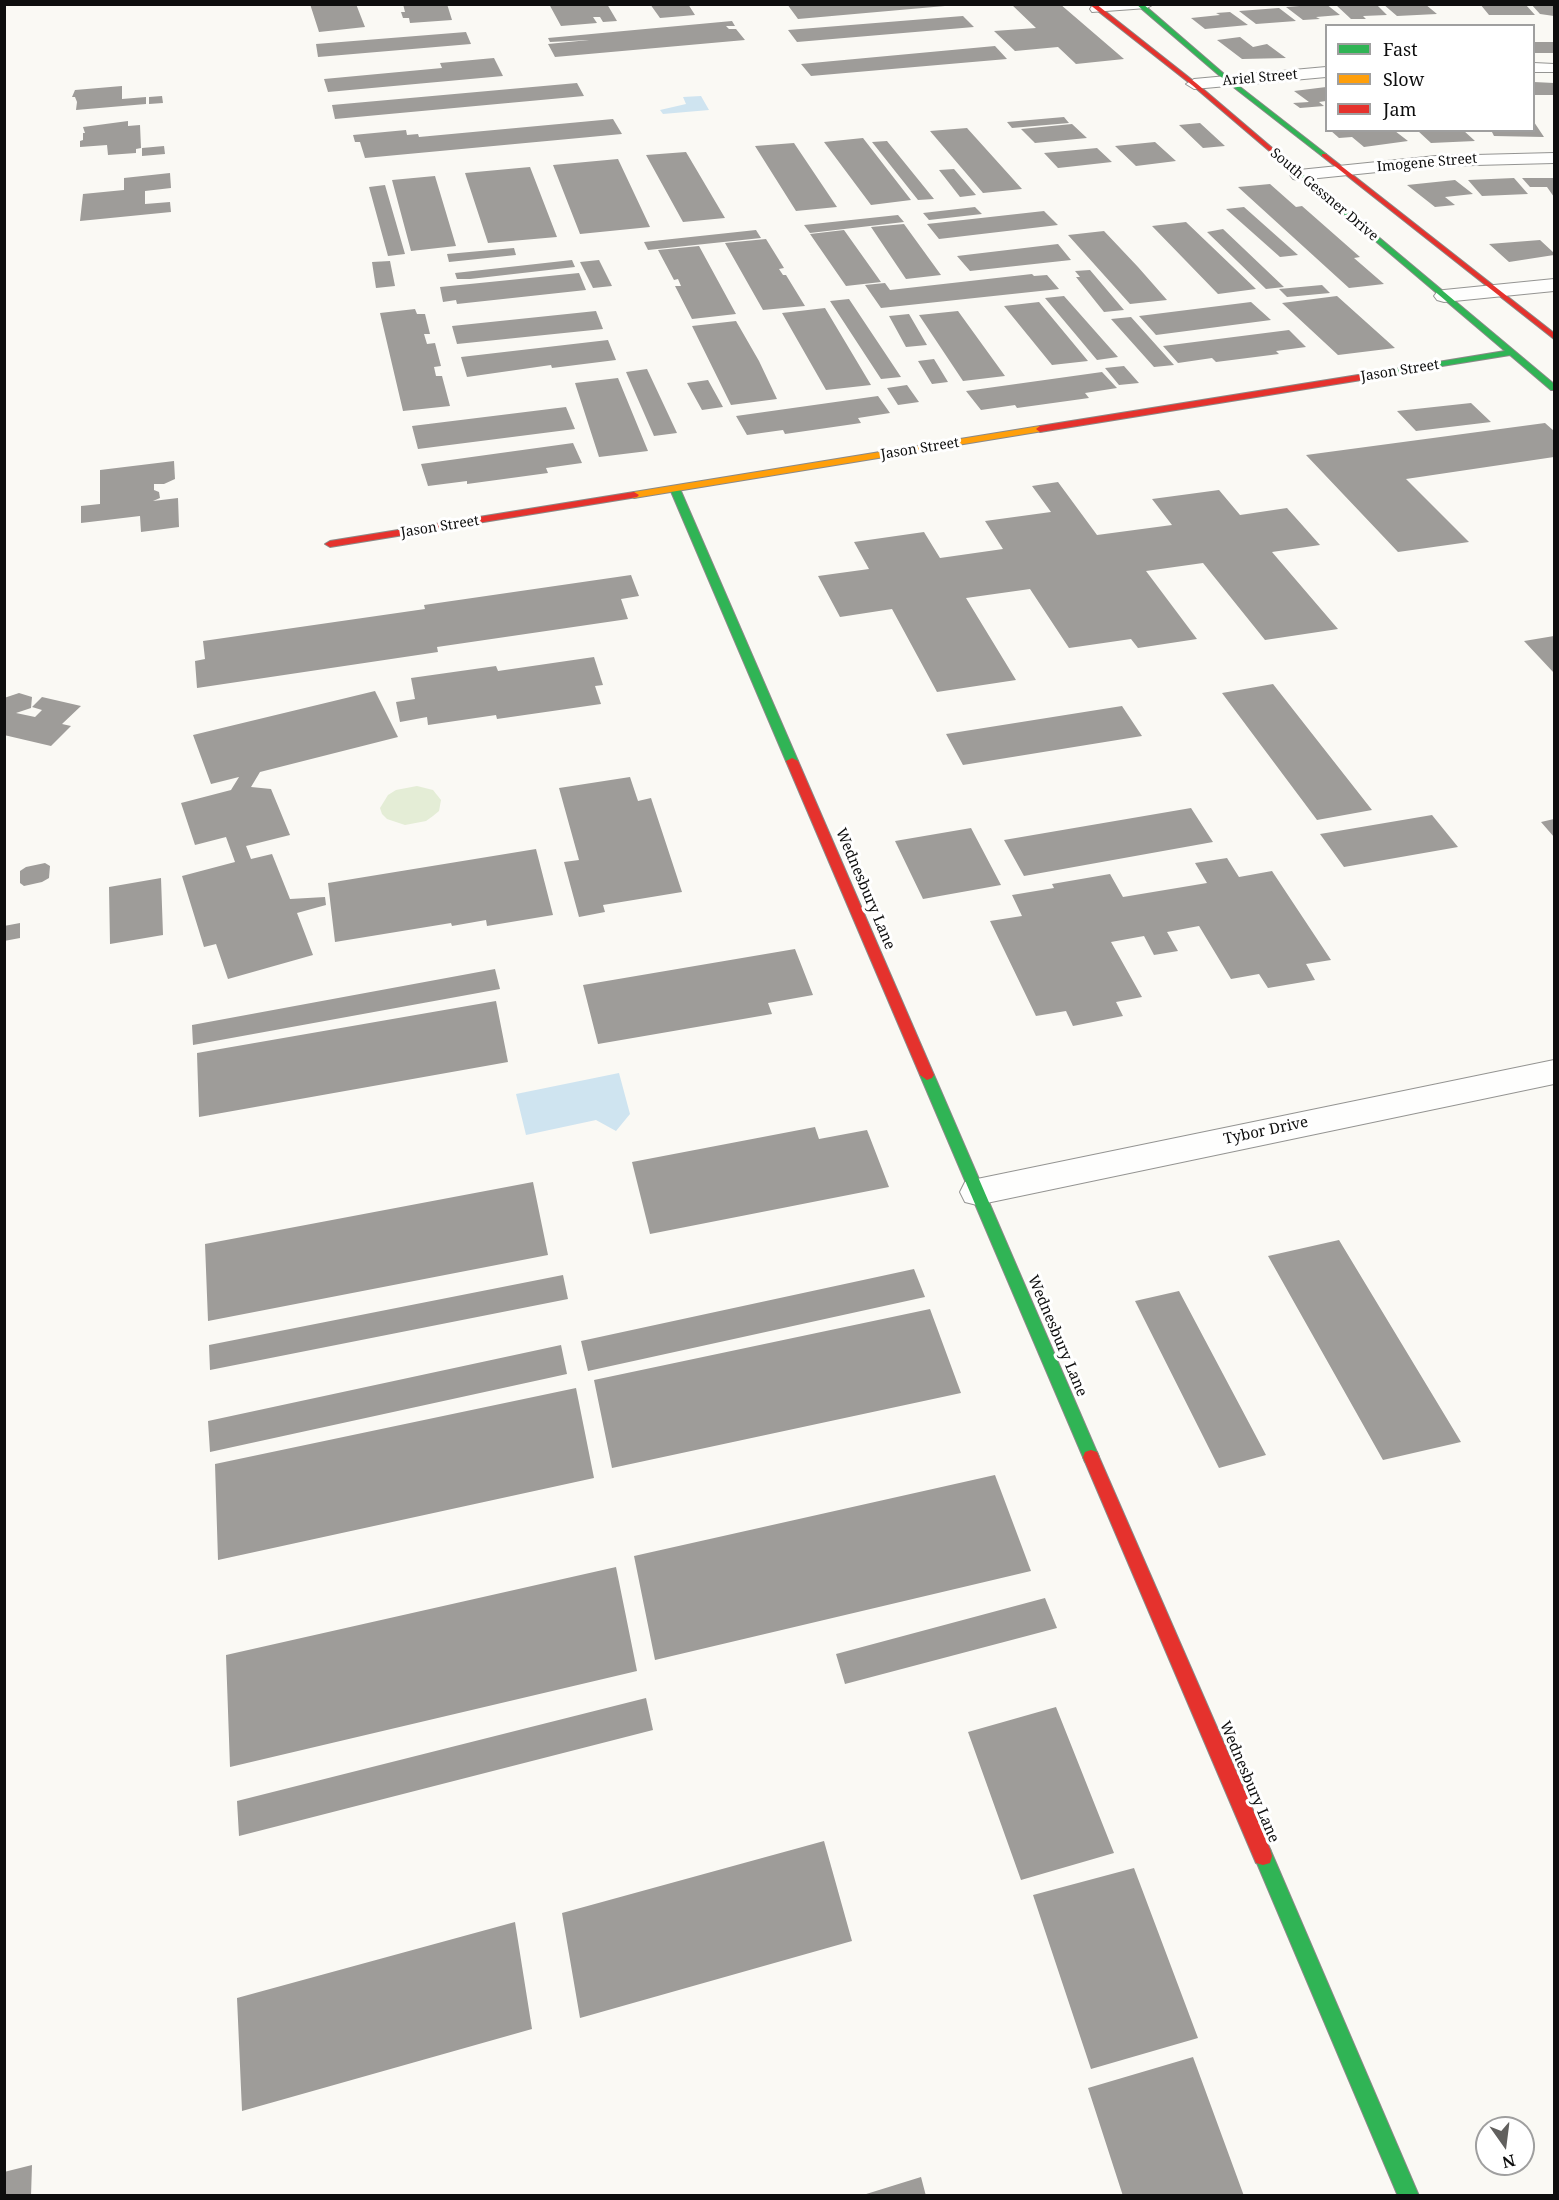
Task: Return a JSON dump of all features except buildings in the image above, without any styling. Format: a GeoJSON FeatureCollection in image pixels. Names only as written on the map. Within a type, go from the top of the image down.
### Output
{"type":"FeatureCollection","features":[{"type":"Feature","properties":{"kind":"street"},"geometry":{"type":"LineString","coordinates":[[1095,7],[1147,4]]}},
{"type":"Feature","properties":{"kind":"street","name":"South Gessner Drive"},"geometry":{"type":"LineString","coordinates":[[1139,5],[1229,81],[1498,290],[1554,337]]}},
{"type":"Feature","properties":{"kind":"street","name":"South Gessner Drive"},"geometry":{"type":"LineString","coordinates":[[1095,7],[1194,84],[1554,388]]}},
{"type":"Feature","properties":{"kind":"street"},"geometry":{"type":"LineString","coordinates":[[1535,68],[1554,68]]}},
{"type":"Feature","properties":{"kind":"street","name":"Ariel Street"},"geometry":{"type":"LineString","coordinates":[[1194,84],[1325,72]]}},
{"type":"Feature","properties":{"kind":"street","name":"Imogene Street"},"geometry":{"type":"LineString","coordinates":[[1299,175],[1455,160],[1554,158]]}},
{"type":"Feature","properties":{"kind":"street"},"geometry":{"type":"LineString","coordinates":[[1444,296],[1554,285]]}},
{"type":"Feature","properties":{"kind":"street","name":"Jason Street"},"geometry":{"type":"LineString","coordinates":[[330,544],[1510,353]]}},
{"type":"Feature","properties":{"kind":"street","name":"Wednesbury Lane"},"geometry":{"type":"LineString","coordinates":[[675,489],[1409,2196]]}},
{"type":"Feature","properties":{"kind":"street","name":"Tybor Drive"},"geometry":{"type":"LineString","coordinates":[[977,1192],[1554,1072]]}},
{"type":"Feature","properties":{"kind":"green space"},"geometry":{"type":"Polygon","coordinates":[[[417,786],[433,790],[441,800],[439,811],[433,816],[426,821],[405,825],[387,819],[382,814],[380,808],[388,795],[396,790],[417,786]]]}},
{"type":"Feature","properties":{"kind":"water"},"geometry":{"type":"Polygon","coordinates":[[[701,96],[709,110],[663,114],[660,110],[686,104],[683,97],[701,96]]]}},
{"type":"Feature","properties":{"kind":"water"},"geometry":{"type":"Polygon","coordinates":[[[619,1073],[630,1114],[616,1131],[596,1120],[526,1135],[516,1094],[619,1073]]]}},
{"type":"Feature","properties":{"kind":"traffic: fast"},"geometry":{"type":"LineString","coordinates":[[1139,4],[1229,81],[1324,155]]}},
{"type":"Feature","properties":{"kind":"traffic: fast"},"geometry":{"type":"LineString","coordinates":[[1282,159],[1554,388]]}},
{"type":"Feature","properties":{"kind":"traffic: fast"},"geometry":{"type":"LineString","coordinates":[[1383,374],[1510,353]]}},
{"type":"Feature","properties":{"kind":"traffic: fast"},"geometry":{"type":"LineString","coordinates":[[675,489],[792,761]]}},
{"type":"Feature","properties":{"kind":"traffic: fast"},"geometry":{"type":"LineString","coordinates":[[927,1075],[1091,1457]]}},
{"type":"Feature","properties":{"kind":"traffic: fast"},"geometry":{"type":"LineString","coordinates":[[1263,1856],[1409,2196]]}},
{"type":"Feature","properties":{"kind":"traffic: slow"},"geometry":{"type":"LineString","coordinates":[[634,495],[1040,429]]}},
{"type":"Feature","properties":{"kind":"traffic: jam"},"geometry":{"type":"LineString","coordinates":[[1092,4],[1194,84],[1282,159]]}},
{"type":"Feature","properties":{"kind":"traffic: jam"},"geometry":{"type":"LineString","coordinates":[[1324,155],[1554,337]]}},
{"type":"Feature","properties":{"kind":"traffic: jam"},"geometry":{"type":"LineString","coordinates":[[1040,429],[1383,374]]}},
{"type":"Feature","properties":{"kind":"traffic: jam"},"geometry":{"type":"LineString","coordinates":[[330,544],[634,495]]}},
{"type":"Feature","properties":{"kind":"traffic: jam"},"geometry":{"type":"LineString","coordinates":[[792,761],[927,1075]]}},
{"type":"Feature","properties":{"kind":"traffic: jam"},"geometry":{"type":"LineString","coordinates":[[1091,1457],[1263,1856]]}}]}
